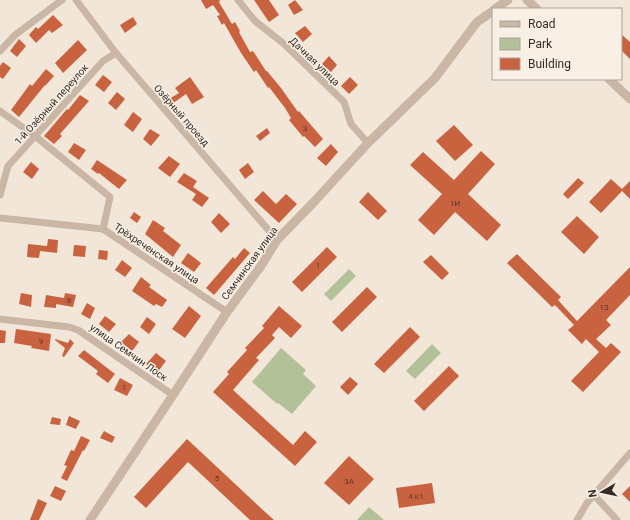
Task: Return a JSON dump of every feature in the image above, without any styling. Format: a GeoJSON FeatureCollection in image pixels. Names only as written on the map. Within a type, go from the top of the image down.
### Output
{"type":"FeatureCollection","features":[{"type":"Feature","properties":{"kind":"street"},"geometry":{"type":"LineString","coordinates":[[0,51],[15,35],[62,0]]}},
{"type":"Feature","properties":{"kind":"street","name":"Озёрный проезд"},"geometry":{"type":"LineString","coordinates":[[76,0],[116,53],[277,240]]}},
{"type":"Feature","properties":{"kind":"street","name":"Дачная улица"},"geometry":{"type":"LineString","coordinates":[[238,0],[255,21],[283,43],[344,102],[351,124],[368,144]]}},
{"type":"Feature","properties":{"kind":"street","name":"Семчинская улица"},"geometry":{"type":"LineString","coordinates":[[497,8],[508,0]]}},
{"type":"Feature","properties":{"kind":"street"},"geometry":{"type":"LineString","coordinates":[[527,0],[536,8]]}},
{"type":"Feature","properties":{"kind":"street","name":"Семчинская улица"},"geometry":{"type":"LineString","coordinates":[[90,520],[227,312],[261,266],[277,240],[368,144],[435,78],[477,22],[492,11]]}},
{"type":"Feature","properties":{"kind":"street","name":"1-й Озёрный переулок"},"geometry":{"type":"LineString","coordinates":[[0,195],[8,166],[103,61],[116,53]]}},
{"type":"Feature","properties":{"kind":"street"},"geometry":{"type":"LineString","coordinates":[[610,80],[630,99]]}},
{"type":"Feature","properties":{"kind":"street"},"geometry":{"type":"LineString","coordinates":[[0,110],[35,136],[110,197],[103,229]]}},
{"type":"Feature","properties":{"kind":"street","name":"Трёхреченская улица"},"geometry":{"type":"LineString","coordinates":[[0,218],[103,229],[227,312]]}},
{"type":"Feature","properties":{"kind":"street","name":"улица Семчин Лоск"},"geometry":{"type":"LineString","coordinates":[[0,319],[56,325],[78,330],[173,395]]}},
{"type":"Feature","properties":{"kind":"street"},"geometry":{"type":"LineString","coordinates":[[577,520],[587,503],[630,453]]}},
{"type":"Feature","properties":{"kind":"street"},"geometry":{"type":"LineString","coordinates":[[594,495],[617,520]]}},
{"type":"Feature","properties":{"kind":"green space"},"geometry":{"type":"Polygon","coordinates":[[[349,269],[356,276],[331,301],[324,294],[349,269]]]}},
{"type":"Feature","properties":{"kind":"green space"},"geometry":{"type":"Polygon","coordinates":[[[432,344],[441,353],[415,379],[406,371],[432,344]]]}},
{"type":"Feature","properties":{"kind":"green space"},"geometry":{"type":"Polygon","coordinates":[[[281,348],[306,370],[303,374],[316,386],[292,414],[278,403],[277,404],[252,382],[281,348]]]}},
{"type":"Feature","properties":{"kind":"green space"},"geometry":{"type":"Polygon","coordinates":[[[369,507],[384,520],[357,520],[369,507]]]}},
{"type":"Feature","properties":{"kind":"building"},"geometry":{"type":"Polygon","coordinates":[[[201,0],[220,0],[219,2],[232,24],[235,22],[250,52],[253,51],[266,71],[281,88],[298,112],[299,111],[323,139],[315,147],[304,136],[303,137],[289,120],[291,118],[285,108],[269,87],[268,88],[256,70],[254,72],[224,23],[222,25],[217,16],[220,15],[213,5],[206,9],[201,0]]]}},
{"type":"Feature","properties":{"kind":"building"},"geometry":{"type":"Polygon","coordinates":[[[254,0],[269,0],[279,15],[269,22],[254,0]]]}},
{"type":"Feature","properties":{"kind":"building"},"geometry":{"type":"Polygon","coordinates":[[[295,0],[303,10],[294,15],[288,5],[295,0]]]}},
{"type":"Feature","properties":{"kind":"building"},"geometry":{"type":"Polygon","coordinates":[[[53,15],[63,25],[52,33],[49,30],[36,43],[29,35],[36,27],[38,29],[53,15]]]}},
{"type":"Feature","properties":{"kind":"building"},"geometry":{"type":"Polygon","coordinates":[[[133,17],[137,24],[125,33],[120,25],[133,17]]]}},
{"type":"Feature","properties":{"kind":"building"},"geometry":{"type":"Polygon","coordinates":[[[305,26],[312,34],[303,42],[295,33],[305,26]]]}},
{"type":"Feature","properties":{"kind":"building"},"geometry":{"type":"Polygon","coordinates":[[[622,35],[630,42],[630,59],[622,51],[622,35]]]}},
{"type":"Feature","properties":{"kind":"building"},"geometry":{"type":"Polygon","coordinates":[[[19,39],[26,46],[17,57],[10,51],[19,39]]]}},
{"type":"Feature","properties":{"kind":"building"},"geometry":{"type":"Polygon","coordinates":[[[78,40],[87,50],[63,73],[55,63],[78,40]]]}},
{"type":"Feature","properties":{"kind":"building"},"geometry":{"type":"Polygon","coordinates":[[[329,56],[337,65],[331,72],[322,64],[329,56]]]}},
{"type":"Feature","properties":{"kind":"building"},"geometry":{"type":"Polygon","coordinates":[[[3,62],[11,68],[3,79],[0,77],[0,66],[3,62]]]}},
{"type":"Feature","properties":{"kind":"building"},"geometry":{"type":"Polygon","coordinates":[[[46,69],[54,76],[19,117],[11,110],[30,84],[32,86],[46,69]]]}},
{"type":"Feature","properties":{"kind":"building"},"geometry":{"type":"Polygon","coordinates":[[[103,75],[112,82],[104,92],[95,85],[103,75]]]}},
{"type":"Feature","properties":{"kind":"building"},"geometry":{"type":"Polygon","coordinates":[[[190,77],[204,97],[192,104],[186,94],[172,104],[169,99],[179,93],[175,88],[190,77]]]}},
{"type":"Feature","properties":{"kind":"building"},"geometry":{"type":"Polygon","coordinates":[[[350,77],[358,85],[349,94],[341,86],[350,77]]]}},
{"type":"Feature","properties":{"kind":"building"},"geometry":{"type":"Polygon","coordinates":[[[117,92],[125,99],[116,110],[108,103],[117,92]]]}},
{"type":"Feature","properties":{"kind":"building"},"geometry":{"type":"Polygon","coordinates":[[[80,95],[89,101],[60,134],[62,136],[54,144],[44,136],[80,95]]]}},
{"type":"Feature","properties":{"kind":"building"},"geometry":{"type":"Polygon","coordinates":[[[133,112],[142,119],[133,132],[124,125],[133,112]]]}},
{"type":"Feature","properties":{"kind":"building"},"geometry":{"type":"Polygon","coordinates":[[[454,125],[473,145],[455,161],[436,141],[454,125]]]}},
{"type":"Feature","properties":{"kind":"building"},"geometry":{"type":"Polygon","coordinates":[[[267,128],[270,133],[260,141],[256,136],[267,128]]]}},
{"type":"Feature","properties":{"kind":"building"},"geometry":{"type":"Polygon","coordinates":[[[150,129],[160,135],[151,146],[143,139],[150,129]]]}},
{"type":"Feature","properties":{"kind":"building"},"geometry":{"type":"Polygon","coordinates":[[[74,143],[86,150],[79,160],[68,152],[74,143]]]}},
{"type":"Feature","properties":{"kind":"building"},"geometry":{"type":"Polygon","coordinates":[[[331,144],[338,152],[326,166],[317,158],[331,144]]]}},
{"type":"Feature","properties":{"kind":"building"},"geometry":{"type":"Polygon","coordinates":[[[481,151],[495,164],[468,194],[501,225],[487,241],[455,212],[434,235],[418,220],[442,194],[410,165],[423,152],[454,180],[481,151]]]}},
{"type":"Feature","properties":{"kind":"building"},"geometry":{"type":"Polygon","coordinates":[[[169,156],[180,164],[170,177],[158,168],[169,156]]]}},
{"type":"Feature","properties":{"kind":"building"},"geometry":{"type":"Polygon","coordinates":[[[97,160],[127,180],[119,189],[99,173],[98,174],[91,169],[97,160]]]}},
{"type":"Feature","properties":{"kind":"building"},"geometry":{"type":"Polygon","coordinates":[[[31,162],[39,169],[32,179],[23,172],[31,162]]]}},
{"type":"Feature","properties":{"kind":"building"},"geometry":{"type":"Polygon","coordinates":[[[248,163],[254,172],[245,179],[239,170],[248,163]]]}},
{"type":"Feature","properties":{"kind":"building"},"geometry":{"type":"Polygon","coordinates":[[[184,173],[197,181],[193,187],[209,198],[202,207],[192,200],[196,194],[177,182],[184,173]]]}},
{"type":"Feature","properties":{"kind":"building"},"geometry":{"type":"Polygon","coordinates":[[[578,178],[584,183],[568,199],[563,194],[578,178]]]}},
{"type":"Feature","properties":{"kind":"building"},"geometry":{"type":"Polygon","coordinates":[[[611,179],[622,189],[630,181],[630,199],[622,191],[601,213],[589,202],[611,179]]]}},
{"type":"Feature","properties":{"kind":"building"},"geometry":{"type":"Polygon","coordinates":[[[263,191],[276,204],[286,194],[297,204],[279,223],[254,200],[263,191]]]}},
{"type":"Feature","properties":{"kind":"building"},"geometry":{"type":"Polygon","coordinates":[[[368,192],[387,211],[378,220],[359,202],[368,192]]]}},
{"type":"Feature","properties":{"kind":"building"},"geometry":{"type":"Polygon","coordinates":[[[134,212],[141,217],[137,223],[130,218],[134,212]]]}},
{"type":"Feature","properties":{"kind":"building"},"geometry":{"type":"Polygon","coordinates":[[[219,213],[230,224],[221,233],[211,222],[219,213]]]}},
{"type":"Feature","properties":{"kind":"building"},"geometry":{"type":"Polygon","coordinates":[[[577,216],[599,237],[584,254],[561,232],[577,216]]]}},
{"type":"Feature","properties":{"kind":"building"},"geometry":{"type":"Polygon","coordinates":[[[153,220],[165,228],[163,231],[181,245],[173,257],[145,234],[153,220]]]}},
{"type":"Feature","properties":{"kind":"building"},"geometry":{"type":"Polygon","coordinates":[[[48,239],[58,240],[57,253],[40,251],[39,258],[27,257],[28,244],[47,246],[48,239]]]}},
{"type":"Feature","properties":{"kind":"building"},"geometry":{"type":"Polygon","coordinates":[[[74,245],[86,246],[85,257],[73,256],[74,245]]]}},
{"type":"Feature","properties":{"kind":"building"},"geometry":{"type":"Polygon","coordinates":[[[327,247],[337,257],[302,292],[292,282],[327,247]]]}},
{"type":"Feature","properties":{"kind":"building"},"geometry":{"type":"Polygon","coordinates":[[[244,248],[250,253],[214,295],[206,288],[233,257],[235,259],[244,248]]]}},
{"type":"Feature","properties":{"kind":"building"},"geometry":{"type":"Polygon","coordinates":[[[99,250],[108,251],[107,260],[98,259],[99,250]]]}},
{"type":"Feature","properties":{"kind":"building"},"geometry":{"type":"Polygon","coordinates":[[[188,253],[201,263],[194,272],[181,263],[188,253]]]}},
{"type":"Feature","properties":{"kind":"building"},"geometry":{"type":"Polygon","coordinates":[[[517,254],[561,297],[558,300],[577,321],[630,267],[630,295],[606,320],[611,325],[596,339],[606,348],[611,343],[621,352],[583,392],[571,381],[599,352],[586,339],[582,344],[568,330],[574,325],[555,305],[552,307],[507,263],[517,254]]]}},
{"type":"Feature","properties":{"kind":"building"},"geometry":{"type":"Polygon","coordinates":[[[431,255],[449,273],[442,280],[423,262],[431,255]]]}},
{"type":"Feature","properties":{"kind":"building"},"geometry":{"type":"Polygon","coordinates":[[[122,260],[132,268],[125,277],[115,270],[122,260]]]}},
{"type":"Feature","properties":{"kind":"building"},"geometry":{"type":"Polygon","coordinates":[[[141,277],[151,285],[149,287],[167,300],[162,307],[156,304],[154,306],[132,291],[141,277]]]}},
{"type":"Feature","properties":{"kind":"building"},"geometry":{"type":"Polygon","coordinates":[[[367,287],[377,297],[342,332],[332,322],[367,287]]]}},
{"type":"Feature","properties":{"kind":"building"},"geometry":{"type":"Polygon","coordinates":[[[21,293],[32,295],[31,307],[19,304],[21,293]]]}},
{"type":"Feature","properties":{"kind":"building"},"geometry":{"type":"Polygon","coordinates":[[[65,293],[76,295],[73,307],[56,304],[56,308],[44,307],[46,295],[64,298],[65,293]]]}},
{"type":"Feature","properties":{"kind":"building"},"geometry":{"type":"Polygon","coordinates":[[[87,303],[95,308],[90,319],[81,314],[87,303]]]}},
{"type":"Feature","properties":{"kind":"building"},"geometry":{"type":"Polygon","coordinates":[[[189,306],[201,316],[185,338],[172,329],[189,306]]]}},
{"type":"Feature","properties":{"kind":"building"},"geometry":{"type":"Polygon","coordinates":[[[279,306],[302,326],[291,338],[279,327],[272,335],[275,338],[256,358],[259,360],[233,390],[293,445],[305,431],[317,442],[295,466],[213,392],[229,374],[227,372],[247,350],[245,348],[264,328],[262,326],[279,306]]]}},
{"type":"Feature","properties":{"kind":"building"},"geometry":{"type":"Polygon","coordinates":[[[105,316],[116,324],[109,332],[99,324],[105,316]]]}},
{"type":"Feature","properties":{"kind":"building"},"geometry":{"type":"Polygon","coordinates":[[[147,317],[156,324],[149,334],[140,327],[147,317]]]}},
{"type":"Feature","properties":{"kind":"building"},"geometry":{"type":"Polygon","coordinates":[[[410,327],[420,337],[384,373],[374,364],[410,327]]]}},
{"type":"Feature","properties":{"kind":"building"},"geometry":{"type":"Polygon","coordinates":[[[16,329],[51,334],[49,351],[14,343],[16,329]]]}},
{"type":"Feature","properties":{"kind":"building"},"geometry":{"type":"Polygon","coordinates":[[[0,330],[6,331],[5,343],[0,343],[0,330]]]}},
{"type":"Feature","properties":{"kind":"building"},"geometry":{"type":"Polygon","coordinates":[[[129,334],[139,342],[132,351],[121,342],[129,334]]]}},
{"type":"Feature","properties":{"kind":"building"},"geometry":{"type":"Polygon","coordinates":[[[55,339],[68,343],[70,339],[74,343],[64,357],[62,356],[65,348],[55,339]]]}},
{"type":"Feature","properties":{"kind":"building"},"geometry":{"type":"Polygon","coordinates":[[[84,350],[115,374],[108,383],[96,374],[98,371],[78,356],[84,350]]]}},
{"type":"Feature","properties":{"kind":"building"},"geometry":{"type":"Polygon","coordinates":[[[156,353],[166,361],[157,373],[146,364],[156,353]]]}},
{"type":"Feature","properties":{"kind":"building"},"geometry":{"type":"Polygon","coordinates":[[[449,366],[459,376],[424,411],[414,401],[449,366]]]}},
{"type":"Feature","properties":{"kind":"building"},"geometry":{"type":"Polygon","coordinates":[[[350,377],[358,384],[348,395],[340,387],[350,377]]]}},
{"type":"Feature","properties":{"kind":"building"},"geometry":{"type":"Polygon","coordinates":[[[120,378],[133,385],[127,396],[114,390],[120,378]]]}},
{"type":"Feature","properties":{"kind":"building"},"geometry":{"type":"Polygon","coordinates":[[[69,416],[80,421],[76,429],[66,425],[69,416]]]}},
{"type":"Feature","properties":{"kind":"building"},"geometry":{"type":"Polygon","coordinates":[[[52,417],[61,419],[60,425],[50,424],[52,417]]]}},
{"type":"Feature","properties":{"kind":"building"},"geometry":{"type":"Polygon","coordinates":[[[104,431],[115,437],[112,443],[100,438],[104,431]]]}},
{"type":"Feature","properties":{"kind":"building"},"geometry":{"type":"Polygon","coordinates":[[[81,436],[90,440],[84,451],[83,450],[67,481],[61,478],[67,466],[64,465],[71,450],[74,451],[81,436]]]}},
{"type":"Feature","properties":{"kind":"building"},"geometry":{"type":"Polygon","coordinates":[[[187,439],[274,520],[250,520],[188,462],[146,508],[134,497],[187,439]]]}},
{"type":"Feature","properties":{"kind":"building"},"geometry":{"type":"Polygon","coordinates":[[[349,456],[374,479],[349,505],[324,483],[349,456]]]}},
{"type":"Feature","properties":{"kind":"building"},"geometry":{"type":"Polygon","coordinates":[[[432,483],[435,503],[399,508],[396,488],[432,483]]]}},
{"type":"Feature","properties":{"kind":"building"},"geometry":{"type":"Polygon","coordinates":[[[55,486],[66,491],[61,501],[50,496],[55,486]]]}},
{"type":"Feature","properties":{"kind":"building"},"geometry":{"type":"Polygon","coordinates":[[[630,486],[630,502],[622,494],[630,486]]]}},
{"type":"Feature","properties":{"kind":"building"},"geometry":{"type":"Polygon","coordinates":[[[38,499],[47,503],[39,520],[30,520],[38,499]]]}}]}
